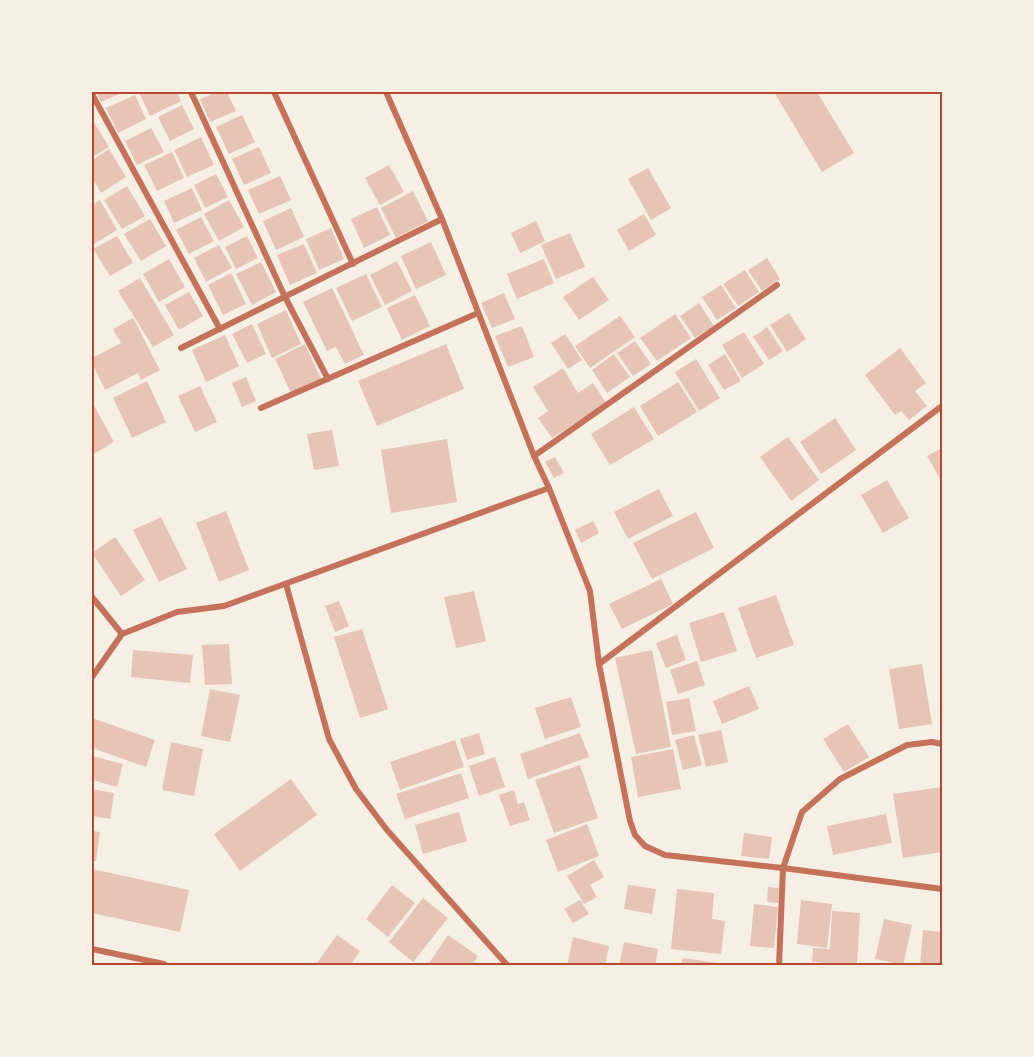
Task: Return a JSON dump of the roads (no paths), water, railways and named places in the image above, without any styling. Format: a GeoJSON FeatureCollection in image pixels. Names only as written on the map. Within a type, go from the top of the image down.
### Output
{"type":"FeatureCollection","features":[{"type":"Feature","properties":{"kind":"street"},"geometry":{"type":"LineString","coordinates":[[191,92],[285,297],[328,379]]}},
{"type":"Feature","properties":{"kind":"street"},"geometry":{"type":"LineString","coordinates":[[274,92],[353,264]]}},
{"type":"Feature","properties":{"kind":"street"},"geometry":{"type":"LineString","coordinates":[[386,92],[442,219],[534,456],[590,591],[599,664],[630,821],[635,835],[645,846],[665,855],[942,889]]}},
{"type":"Feature","properties":{"kind":"street"},"geometry":{"type":"LineString","coordinates":[[92,94],[220,329]]}},
{"type":"Feature","properties":{"kind":"street"},"geometry":{"type":"LineString","coordinates":[[181,348],[442,219]]}},
{"type":"Feature","properties":{"kind":"street"},"geometry":{"type":"LineString","coordinates":[[534,456],[777,285]]}},
{"type":"Feature","properties":{"kind":"street"},"geometry":{"type":"LineString","coordinates":[[261,408],[478,313]]}},
{"type":"Feature","properties":{"kind":"street"},"geometry":{"type":"LineString","coordinates":[[599,664],[942,406]]}},
{"type":"Feature","properties":{"kind":"street"},"geometry":{"type":"LineString","coordinates":[[92,676],[122,634],[177,612],[224,606],[549,488]]}},
{"type":"Feature","properties":{"kind":"street"},"geometry":{"type":"LineString","coordinates":[[286,584],[329,739],[356,789],[387,830],[508,966]]}},
{"type":"Feature","properties":{"kind":"street"},"geometry":{"type":"LineString","coordinates":[[92,597],[122,634]]}},
{"type":"Feature","properties":{"kind":"street"},"geometry":{"type":"LineString","coordinates":[[779,966],[783,868],[802,812],[840,778],[907,745],[932,742],[942,744]]}},
{"type":"Feature","properties":{"kind":"street"},"geometry":{"type":"LineString","coordinates":[[92,949],[164,964]]}}]}
